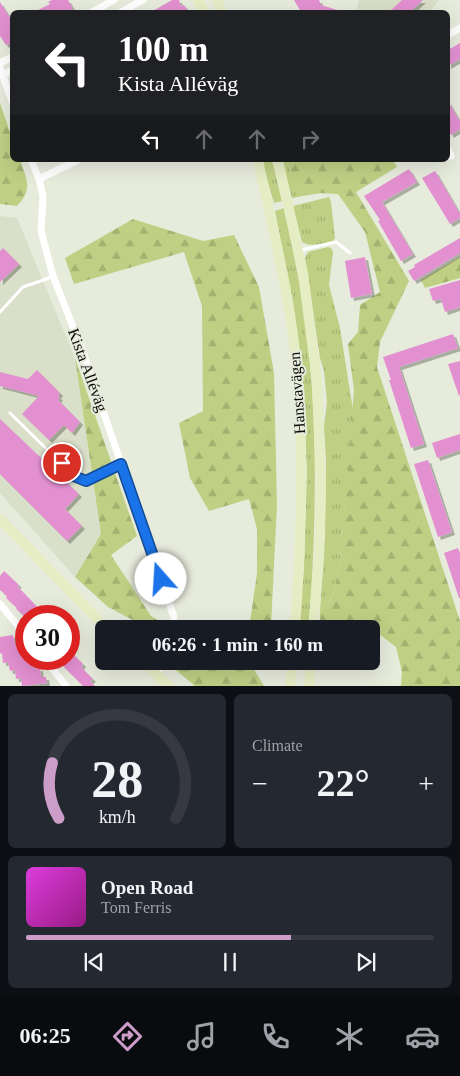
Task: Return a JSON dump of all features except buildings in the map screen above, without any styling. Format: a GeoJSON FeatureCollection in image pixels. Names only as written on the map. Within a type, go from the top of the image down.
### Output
{"type":"FeatureCollection","features":[{"type":"Feature","properties":{"kind":"main road","name":"Hanstavägen"},"geometry":{"type":"LineString","coordinates":[[258,162],[284,279],[298,382],[302,491],[295,620]]}},
{"type":"Feature","properties":{"kind":"main road","name":"Hanstavägen"},"geometry":{"type":"LineString","coordinates":[[278,162],[303,273],[317,382],[321,489],[319,558],[314,620]]}},
{"type":"Feature","properties":{"kind":"main road"},"geometry":{"type":"LineString","coordinates":[[0,519],[98,620]]}},
{"type":"Feature","properties":{"kind":"main road"},"geometry":{"type":"LineString","coordinates":[[151,670],[170,686]]}},
{"type":"Feature","properties":{"kind":"main road"},"geometry":{"type":"LineString","coordinates":[[290,686],[291,670]]}},
{"type":"Feature","properties":{"kind":"main road"},"geometry":{"type":"LineString","coordinates":[[309,686],[310,670]]}},
{"type":"Feature","properties":{"kind":"street"},"geometry":{"type":"LineString","coordinates":[[96,10],[114,0]]}},
{"type":"Feature","properties":{"kind":"street"},"geometry":{"type":"LineString","coordinates":[[124,10],[143,0]]}},
{"type":"Feature","properties":{"kind":"street"},"geometry":{"type":"LineString","coordinates":[[2,72],[10,95]]}},
{"type":"Feature","properties":{"kind":"street","name":"Kista Alléväg"},"geometry":{"type":"LineString","coordinates":[[32,162],[39,179],[43,196],[41,231],[54,276],[81,347],[174,620]]}},
{"type":"Feature","properties":{"kind":"street"},"geometry":{"type":"LineString","coordinates":[[39,179],[74,162]]}},
{"type":"Feature","properties":{"kind":"street"},"geometry":{"type":"LineString","coordinates":[[0,604],[15,622]]}},
{"type":"Feature","properties":{"kind":"street"},"geometry":{"type":"LineString","coordinates":[[54,670],[66,686]]}},
{"type":"Feature","properties":{"kind":"street"},"geometry":{"type":"LineString","coordinates":[[155,674],[158,670]]}},
{"type":"Feature","properties":{"kind":"lane"},"geometry":{"type":"LineString","coordinates":[[298,251],[336,242],[350,253]]}},
{"type":"Feature","properties":{"kind":"lane"},"geometry":{"type":"LineString","coordinates":[[0,312],[23,287],[54,276]]}},
{"type":"Feature","properties":{"kind":"lane"},"geometry":{"type":"LineString","coordinates":[[10,413],[74,476],[86,481],[121,464]]}},
{"type":"Feature","properties":{"kind":"shaded area"},"geometry":{"type":"Polygon","coordinates":[[[359,0],[439,0],[432,10],[356,10],[359,0]]]}},
{"type":"Feature","properties":{"kind":"shaded area"},"geometry":{"type":"Polygon","coordinates":[[[0,216],[17,218],[75,358],[101,534],[75,577],[0,493],[0,216]]]}},
{"type":"Feature","properties":{"kind":"green space"},"geometry":{"type":"Polygon","coordinates":[[[0,103],[10,132],[10,162],[21,162],[27,189],[17,206],[0,204],[0,103]]]}},
{"type":"Feature","properties":{"kind":"green space"},"geometry":{"type":"Polygon","coordinates":[[[262,162],[272,162],[282,201],[274,203],[262,162]]]}},
{"type":"Feature","properties":{"kind":"green space"},"geometry":{"type":"Polygon","coordinates":[[[282,162],[294,162],[290,170],[300,192],[326,192],[292,198],[282,162]]]}},
{"type":"Feature","properties":{"kind":"green space"},"geometry":{"type":"Polygon","coordinates":[[[294,162],[394,162],[397,167],[356,192],[409,281],[380,342],[377,367],[460,621],[460,686],[401,686],[402,672],[396,647],[380,635],[380,620],[320,620],[320,611],[333,596],[340,562],[354,390],[348,344],[358,332],[360,305],[380,292],[365,232],[338,194],[300,192],[294,183],[290,170],[294,162]]]}},
{"type":"Feature","properties":{"kind":"green space"},"geometry":{"type":"Polygon","coordinates":[[[329,197],[335,238],[333,241],[310,245],[302,242],[293,206],[329,197]]]}},
{"type":"Feature","properties":{"kind":"green space"},"geometry":{"type":"Polygon","coordinates":[[[284,208],[303,304],[308,343],[314,429],[315,496],[310,620],[300,620],[304,567],[307,471],[303,386],[293,302],[275,211],[284,208]]]}},
{"type":"Feature","properties":{"kind":"green space"},"geometry":{"type":"Polygon","coordinates":[[[133,219],[203,241],[234,235],[259,287],[274,373],[277,505],[271,620],[250,620],[257,573],[257,529],[249,499],[209,511],[190,478],[179,423],[203,411],[202,306],[184,252],[74,284],[65,258],[133,219]]]}},
{"type":"Feature","properties":{"kind":"green space"},"geometry":{"type":"Polygon","coordinates":[[[328,247],[333,252],[329,285],[340,328],[353,410],[340,562],[333,596],[320,611],[325,536],[326,461],[324,426],[327,402],[324,371],[320,358],[305,258],[308,252],[328,247]]]}},
{"type":"Feature","properties":{"kind":"green space"},"geometry":{"type":"Polygon","coordinates":[[[460,257],[460,278],[425,288],[421,280],[460,257]]]}},
{"type":"Feature","properties":{"kind":"green space"},"geometry":{"type":"Polygon","coordinates":[[[75,358],[137,536],[111,555],[151,616],[157,620],[133,620],[108,607],[75,577],[101,534],[75,358]]]}},
{"type":"Feature","properties":{"kind":"green space"},"geometry":{"type":"Polygon","coordinates":[[[176,670],[254,670],[264,686],[195,686],[176,670]]]}},
{"type":"Feature","properties":{"kind":"route"},"geometry":{"type":"LineString","coordinates":[[62,463],[74,476],[86,481],[121,464],[161,579]]}}]}
